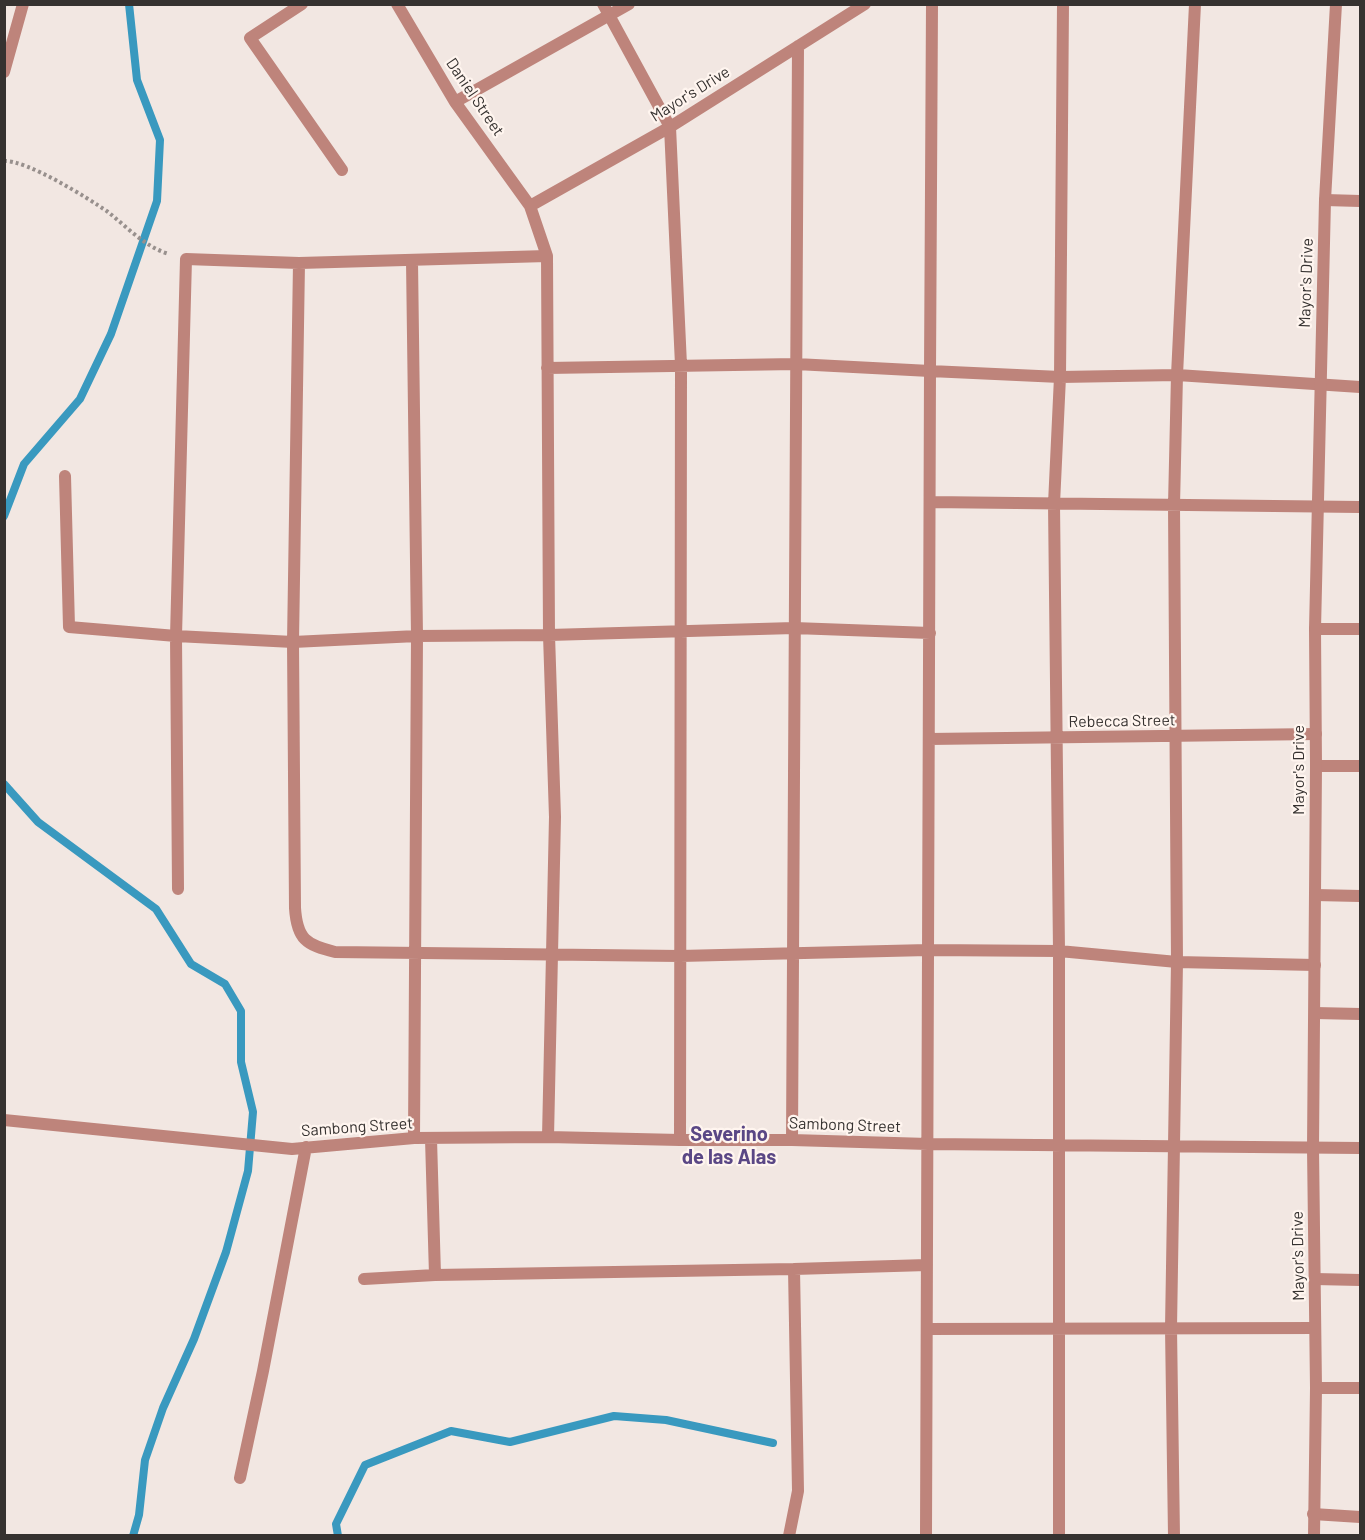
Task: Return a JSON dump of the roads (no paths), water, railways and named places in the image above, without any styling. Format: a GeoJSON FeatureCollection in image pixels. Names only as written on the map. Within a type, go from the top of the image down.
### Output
{"type":"FeatureCollection","features":[{"type":"Feature","properties":{"kind":"street"},"geometry":{"type":"LineString","coordinates":[[4,72],[23,4]]}},
{"type":"Feature","properties":{"kind":"street"},"geometry":{"type":"LineString","coordinates":[[302,4],[250,38],[342,170]]}},
{"type":"Feature","properties":{"kind":"street","name":"Daniel Street"},"geometry":{"type":"LineString","coordinates":[[397,4],[455,102],[530,206],[547,256],[549,635],[555,818],[548,1137]]}},
{"type":"Feature","properties":{"kind":"street"},"geometry":{"type":"LineString","coordinates":[[603,4],[670,128],[681,365],[680,1140]]}},
{"type":"Feature","properties":{"kind":"street"},"geometry":{"type":"LineString","coordinates":[[455,102],[629,4]]}},
{"type":"Feature","properties":{"kind":"street","name":"Mayor's Drive"},"geometry":{"type":"LineString","coordinates":[[530,206],[670,128],[865,4]]}},
{"type":"Feature","properties":{"kind":"street"},"geometry":{"type":"LineString","coordinates":[[926,1536],[932,4]]}},
{"type":"Feature","properties":{"kind":"street"},"geometry":{"type":"LineString","coordinates":[[1059,1536],[1058,738],[1054,504],[1060,377],[1063,4]]}},
{"type":"Feature","properties":{"kind":"street"},"geometry":{"type":"LineString","coordinates":[[1174,1536],[1171,1328],[1177,962],[1174,505],[1177,375],[1195,4]]}},
{"type":"Feature","properties":{"kind":"street","name":"Mayor's Drive"},"geometry":{"type":"LineString","coordinates":[[1314,1536],[1316,1388],[1313,1148],[1315,629],[1325,200],[1336,4]]}},
{"type":"Feature","properties":{"kind":"street"},"geometry":{"type":"LineString","coordinates":[[792,1140],[798,46]]}},
{"type":"Feature","properties":{"kind":"street"},"geometry":{"type":"LineString","coordinates":[[1325,200],[1360,201]]}},
{"type":"Feature","properties":{"kind":"street"},"geometry":{"type":"LineString","coordinates":[[178,889],[176,636],[186,259],[299,263],[547,256]]}},
{"type":"Feature","properties":{"kind":"street"},"geometry":{"type":"LineString","coordinates":[[412,261],[417,636],[414,1138]]}},
{"type":"Feature","properties":{"kind":"street"},"geometry":{"type":"LineString","coordinates":[[299,263],[293,642],[296,924],[304,939],[316,948],[335,952],[552,956],[680,956],[928,950],[1059,951],[1177,962],[1314,965]]}},
{"type":"Feature","properties":{"kind":"street"},"geometry":{"type":"LineString","coordinates":[[547,368],[796,364],[1060,377],[1177,375],[1360,387]]}},
{"type":"Feature","properties":{"kind":"street"},"geometry":{"type":"LineString","coordinates":[[65,476],[69,627],[176,636],[293,642],[417,636],[549,635],[794,628],[930,633]]}},
{"type":"Feature","properties":{"kind":"street"},"geometry":{"type":"LineString","coordinates":[[930,502],[1360,507]]}},
{"type":"Feature","properties":{"kind":"street"},"geometry":{"type":"LineString","coordinates":[[1315,629],[1360,629]]}},
{"type":"Feature","properties":{"kind":"street","name":"Rebecca Street"},"geometry":{"type":"LineString","coordinates":[[929,739],[1316,734]]}},
{"type":"Feature","properties":{"kind":"street"},"geometry":{"type":"LineString","coordinates":[[1316,766],[1360,766]]}},
{"type":"Feature","properties":{"kind":"street"},"geometry":{"type":"LineString","coordinates":[[1315,895],[1360,896]]}},
{"type":"Feature","properties":{"kind":"street"},"geometry":{"type":"LineString","coordinates":[[1315,1013],[1360,1014]]}},
{"type":"Feature","properties":{"kind":"street","name":"Sambong Street"},"geometry":{"type":"LineString","coordinates":[[4,1120],[221,1140],[292,1149],[414,1138],[548,1137],[928,1144],[1360,1148]]}},
{"type":"Feature","properties":{"kind":"street"},"geometry":{"type":"LineString","coordinates":[[431,1139],[435,1275]]}},
{"type":"Feature","properties":{"kind":"street"},"geometry":{"type":"LineString","coordinates":[[240,1478],[306,1147]]}},
{"type":"Feature","properties":{"kind":"street"},"geometry":{"type":"LineString","coordinates":[[364,1280],[435,1275],[794,1269],[927,1264]]}},
{"type":"Feature","properties":{"kind":"street"},"geometry":{"type":"LineString","coordinates":[[789,1536],[798,1491],[794,1269]]}},
{"type":"Feature","properties":{"kind":"street"},"geometry":{"type":"LineString","coordinates":[[1315,1279],[1360,1280]]}},
{"type":"Feature","properties":{"kind":"street"},"geometry":{"type":"LineString","coordinates":[[927,1329],[1315,1328]]}},
{"type":"Feature","properties":{"kind":"street"},"geometry":{"type":"LineString","coordinates":[[1316,1388],[1360,1388]]}},
{"type":"Feature","properties":{"kind":"street"},"geometry":{"type":"LineString","coordinates":[[1313,1514],[1360,1517]]}},
{"type":"Feature","properties":{"kind":"waterway"},"geometry":{"type":"LineString","coordinates":[[4,516],[24,464],[80,399],[111,334],[157,201],[160,140],[137,80],[129,4]]}},
{"type":"Feature","properties":{"kind":"waterway"},"geometry":{"type":"LineString","coordinates":[[4,784],[38,822],[156,909],[191,964],[225,984],[241,1011],[241,1062],[253,1112],[248,1171],[226,1252],[194,1339],[163,1408],[145,1460],[139,1515],[133,1536]]}},
{"type":"Feature","properties":{"kind":"waterway"},"geometry":{"type":"LineString","coordinates":[[338,1536],[336,1524],[365,1465],[451,1431],[510,1442],[614,1416],[666,1420],[773,1443]]}},
{"type":"Feature","properties":{"kind":"district","name":"Severino de las Alas"},"geometry":{"type":"Point","coordinates":[729,1146]}}]}
